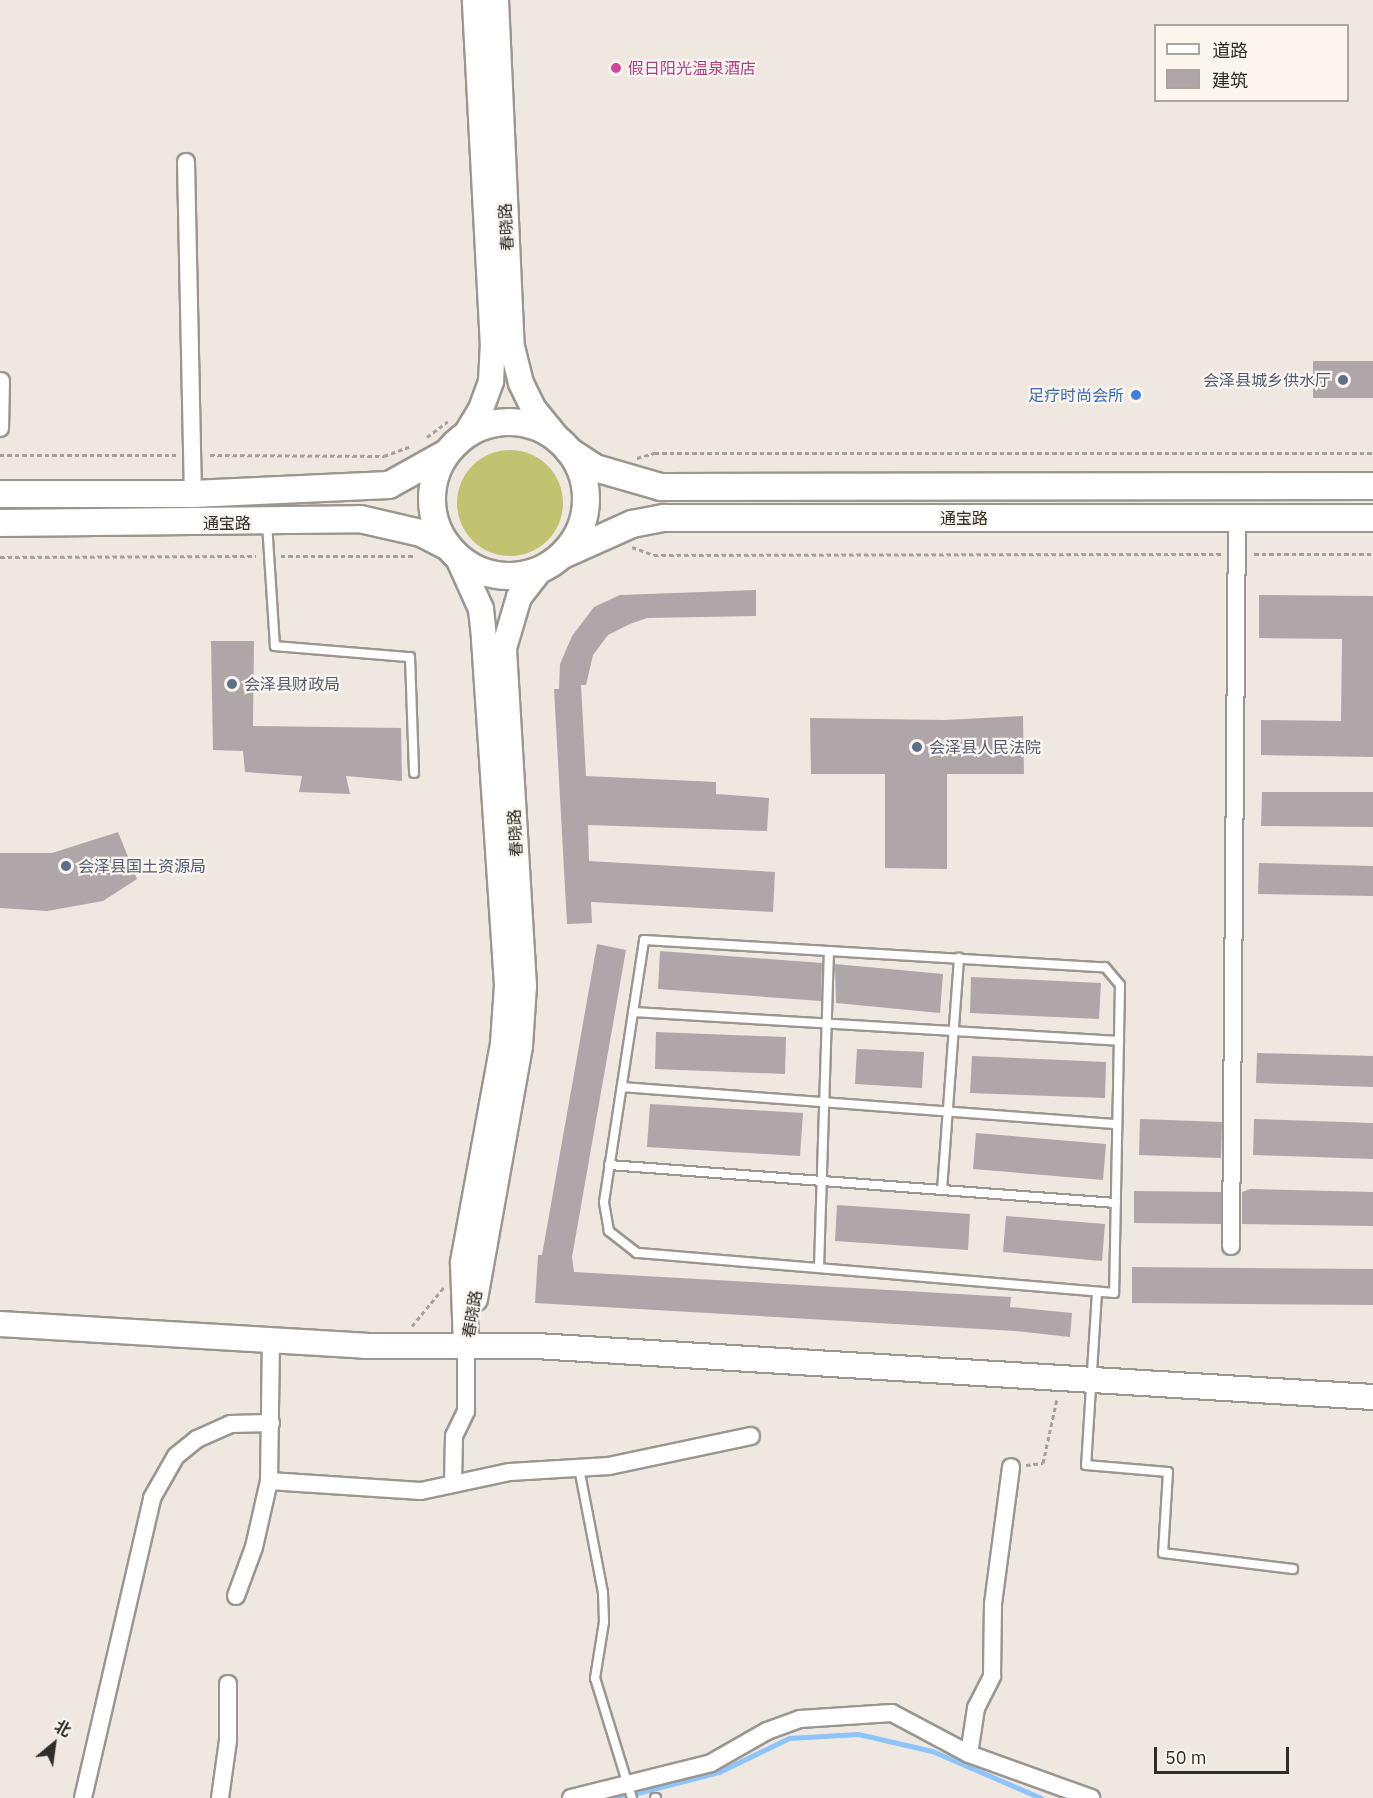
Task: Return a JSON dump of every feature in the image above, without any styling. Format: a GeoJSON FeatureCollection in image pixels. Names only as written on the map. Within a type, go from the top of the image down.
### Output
{"type":"FeatureCollection","features":[{"type":"Feature","properties":{"kind":"main road","name":"通宝路"},"geometry":{"type":"LineString","coordinates":[[459,425],[521,422],[564,445],[595,468],[661,487],[1373,486]]}},
{"type":"Feature","properties":{"kind":"main road"},"geometry":{"type":"LineString","coordinates":[[0,494],[193,494],[389,485],[459,425]]}},
{"type":"Feature","properties":{"kind":"main road"},"geometry":{"type":"LineString","coordinates":[[563,555],[579,532],[586,504],[583,476],[564,445]]}},
{"type":"Feature","properties":{"kind":"main road"},"geometry":{"type":"LineString","coordinates":[[436,446],[431,494],[435,522],[453,553]]}},
{"type":"Feature","properties":{"kind":"main road","name":"通宝路"},"geometry":{"type":"LineString","coordinates":[[0,523],[267,523],[360,519],[421,533],[497,576],[539,571],[598,536],[632,524],[664,518],[1373,518]]}},
{"type":"Feature","properties":{"kind":"street","name":"春晓路"},"geometry":{"type":"LineString","coordinates":[[459,425],[481,409],[490,381],[493,347],[475,0]]}},
{"type":"Feature","properties":{"kind":"street","name":"春晓路"},"geometry":{"type":"LineString","coordinates":[[496,0],[512,347],[521,383],[533,408],[564,445]]}},
{"type":"Feature","properties":{"kind":"street"},"geometry":{"type":"LineString","coordinates":[[186,162],[193,494]]}},
{"type":"Feature","properties":{"kind":"street"},"geometry":{"type":"LineString","coordinates":[[0,428],[1,381]]}},
{"type":"Feature","properties":{"kind":"street"},"geometry":{"type":"LineString","coordinates":[[1230,1246],[1236,518]]}},
{"type":"Feature","properties":{"kind":"street","name":"春晓路"},"geometry":{"type":"LineString","coordinates":[[453,553],[472,583],[482,619],[507,985],[503,1044],[463,1263],[466,1346]]}},
{"type":"Feature","properties":{"kind":"street","name":"春晓路"},"geometry":{"type":"LineString","coordinates":[[466,1346],[520,1046],[524,986],[504,648],[519,597],[539,571]]}},
{"type":"Feature","properties":{"kind":"street"},"geometry":{"type":"LineString","coordinates":[[0,1324],[271,1339],[466,1346],[536,1346],[1373,1397]]}},
{"type":"Feature","properties":{"kind":"street"},"geometry":{"type":"LineString","coordinates":[[236,1596],[254,1547],[269,1481],[271,1339]]}},
{"type":"Feature","properties":{"kind":"street"},"geometry":{"type":"LineString","coordinates":[[453,1484],[454,1436],[466,1411],[466,1346]]}},
{"type":"Feature","properties":{"kind":"street"},"geometry":{"type":"LineString","coordinates":[[83,1798],[152,1498],[176,1456],[197,1439],[230,1424],[271,1423]]}},
{"type":"Feature","properties":{"kind":"street"},"geometry":{"type":"LineString","coordinates":[[269,1481],[421,1491],[510,1472],[609,1466],[751,1436]]}},
{"type":"Feature","properties":{"kind":"street"},"geometry":{"type":"LineString","coordinates":[[969,1754],[976,1708],[992,1676],[993,1604],[1011,1467]]}},
{"type":"Feature","properties":{"kind":"street"},"geometry":{"type":"LineString","coordinates":[[220,1798],[228,1740],[228,1684]]}},
{"type":"Feature","properties":{"kind":"street"},"geometry":{"type":"LineString","coordinates":[[572,1798],[631,1792],[711,1762],[767,1731],[800,1719],[892,1713],[969,1754],[1091,1798]]}},
{"type":"Feature","properties":{"kind":"lane"},"geometry":{"type":"LineString","coordinates":[[267,523],[275,646],[410,657],[414,773]]}},
{"type":"Feature","properties":{"kind":"lane"},"geometry":{"type":"LineString","coordinates":[[644,940],[829,951],[1105,967],[1120,985],[1114,1293],[637,1253],[609,1231],[604,1202],[644,940]]}},
{"type":"Feature","properties":{"kind":"lane"},"geometry":{"type":"LineString","coordinates":[[819,1268],[829,951]]}},
{"type":"Feature","properties":{"kind":"lane"},"geometry":{"type":"LineString","coordinates":[[942,1190],[959,958]]}},
{"type":"Feature","properties":{"kind":"lane"},"geometry":{"type":"LineString","coordinates":[[633,1012],[1119,1041]]}},
{"type":"Feature","properties":{"kind":"lane"},"geometry":{"type":"LineString","coordinates":[[622,1087],[1117,1124]]}},
{"type":"Feature","properties":{"kind":"lane"},"geometry":{"type":"LineString","coordinates":[[609,1165],[1116,1203]]}},
{"type":"Feature","properties":{"kind":"lane"},"geometry":{"type":"LineString","coordinates":[[1097,1292],[1086,1465],[1168,1472],[1163,1553],[1293,1569]]}},
{"type":"Feature","properties":{"kind":"lane"},"geometry":{"type":"LineString","coordinates":[[579,1468],[603,1593],[604,1622],[595,1678],[606,1724],[631,1792]]}},
{"type":"Feature","properties":{"kind":"path"},"geometry":{"type":"LineString","coordinates":[[436,446],[459,425]]}},
{"type":"Feature","properties":{"kind":"path"},"geometry":{"type":"LineString","coordinates":[[0,455],[384,456],[417,445]]}},
{"type":"Feature","properties":{"kind":"path"},"geometry":{"type":"LineString","coordinates":[[635,458],[655,453],[1373,453]]}},
{"type":"Feature","properties":{"kind":"path"},"geometry":{"type":"LineString","coordinates":[[598,536],[654,555],[1373,554]]}},
{"type":"Feature","properties":{"kind":"path"},"geometry":{"type":"LineString","coordinates":[[0,557],[423,556]]}},
{"type":"Feature","properties":{"kind":"path"},"geometry":{"type":"LineString","coordinates":[[397,1344],[446,1284]]}},
{"type":"Feature","properties":{"kind":"path"},"geometry":{"type":"LineString","coordinates":[[1011,1467],[1043,1462],[1054,1401],[1064,1396]]}},
{"type":"Feature","properties":{"kind":"green space"},"geometry":{"type":"Polygon","coordinates":[[[510,450],[530,454],[548,465],[559,483],[563,503],[559,523],[548,541],[530,552],[510,556],[490,552],[472,541],[461,523],[457,503],[461,483],[472,465],[490,454],[510,450]]]}},
{"type":"Feature","properties":{"kind":"building","name":"会泽县城乡供水厅"},"geometry":{"type":"Polygon","coordinates":[[[1313,361],[1373,361],[1373,398],[1313,398],[1313,361]]]}},
{"type":"Feature","properties":{"kind":"building"},"geometry":{"type":"Polygon","coordinates":[[[756,590],[756,616],[647,618],[608,635],[593,655],[586,685],[581,685],[586,776],[716,782],[716,794],[769,798],[767,831],[588,825],[589,861],[775,872],[773,912],[591,902],[592,923],[567,924],[554,689],[559,689],[560,664],[572,636],[594,607],[620,595],[756,590]]]}},
{"type":"Feature","properties":{"kind":"building"},"geometry":{"type":"Polygon","coordinates":[[[1259,595],[1373,596],[1373,757],[1261,755],[1261,720],[1341,721],[1342,639],[1259,638],[1259,595]]]}},
{"type":"Feature","properties":{"kind":"building","name":"会泽县财政局"},"geometry":{"type":"Polygon","coordinates":[[[211,641],[254,641],[253,726],[401,728],[402,781],[346,776],[350,794],[299,792],[302,776],[245,772],[243,751],[213,750],[211,641]]]}},
{"type":"Feature","properties":{"kind":"building","name":"会泽县人民法院"},"geometry":{"type":"Polygon","coordinates":[[[1023,716],[1024,774],[947,774],[947,869],[885,868],[885,774],[811,774],[810,718],[944,720],[1023,716]]]}},
{"type":"Feature","properties":{"kind":"building"},"geometry":{"type":"Polygon","coordinates":[[[1262,792],[1373,792],[1373,827],[1261,826],[1262,792]]]}},
{"type":"Feature","properties":{"kind":"building","name":"会泽县国土资源局"},"geometry":{"type":"Polygon","coordinates":[[[118,832],[137,879],[103,901],[47,911],[0,908],[0,853],[52,853],[118,832]]]}},
{"type":"Feature","properties":{"kind":"building"},"geometry":{"type":"Polygon","coordinates":[[[1259,863],[1373,866],[1373,896],[1258,894],[1259,863]]]}},
{"type":"Feature","properties":{"kind":"building"},"geometry":{"type":"Polygon","coordinates":[[[597,944],[626,950],[572,1257],[574,1272],[1011,1297],[1010,1307],[1072,1313],[1070,1337],[1015,1331],[535,1303],[538,1255],[542,1255],[597,944]]]}},
{"type":"Feature","properties":{"kind":"building"},"geometry":{"type":"Polygon","coordinates":[[[660,951],[822,963],[821,1001],[658,989],[660,951]]]}},
{"type":"Feature","properties":{"kind":"building"},"geometry":{"type":"Polygon","coordinates":[[[835,964],[943,974],[940,1013],[836,1003],[835,964]]]}},
{"type":"Feature","properties":{"kind":"building"},"geometry":{"type":"Polygon","coordinates":[[[971,977],[1101,983],[1099,1019],[970,1013],[971,977]]]}},
{"type":"Feature","properties":{"kind":"building"},"geometry":{"type":"Polygon","coordinates":[[[656,1032],[786,1037],[785,1074],[655,1069],[656,1032]]]}},
{"type":"Feature","properties":{"kind":"building"},"geometry":{"type":"Polygon","coordinates":[[[857,1049],[924,1052],[922,1088],[855,1084],[857,1049]]]}},
{"type":"Feature","properties":{"kind":"building"},"geometry":{"type":"Polygon","coordinates":[[[1257,1053],[1373,1056],[1373,1087],[1256,1083],[1257,1053]]]}},
{"type":"Feature","properties":{"kind":"building"},"geometry":{"type":"Polygon","coordinates":[[[972,1056],[1106,1062],[1105,1098],[970,1093],[972,1056]]]}},
{"type":"Feature","properties":{"kind":"building"},"geometry":{"type":"Polygon","coordinates":[[[650,1104],[803,1113],[800,1156],[647,1147],[650,1104]]]}},
{"type":"Feature","properties":{"kind":"building"},"geometry":{"type":"Polygon","coordinates":[[[1140,1119],[1222,1122],[1221,1158],[1139,1155],[1140,1119]]]}},
{"type":"Feature","properties":{"kind":"building"},"geometry":{"type":"Polygon","coordinates":[[[1254,1119],[1373,1123],[1373,1159],[1253,1155],[1254,1119]]]}},
{"type":"Feature","properties":{"kind":"building"},"geometry":{"type":"Polygon","coordinates":[[[976,1133],[1106,1144],[1103,1180],[973,1169],[976,1133]]]}},
{"type":"Feature","properties":{"kind":"building"},"geometry":{"type":"Polygon","coordinates":[[[1250,1189],[1373,1192],[1373,1226],[1242,1224],[1242,1192],[1250,1189]]]}},
{"type":"Feature","properties":{"kind":"building"},"geometry":{"type":"Polygon","coordinates":[[[1134,1191],[1221,1192],[1221,1224],[1134,1223],[1134,1191]]]}},
{"type":"Feature","properties":{"kind":"building"},"geometry":{"type":"Polygon","coordinates":[[[837,1205],[970,1214],[968,1250],[835,1241],[837,1205]]]}},
{"type":"Feature","properties":{"kind":"building"},"geometry":{"type":"Polygon","coordinates":[[[1006,1216],[1105,1224],[1102,1261],[1003,1252],[1006,1216]]]}},
{"type":"Feature","properties":{"kind":"building"},"geometry":{"type":"Polygon","coordinates":[[[1132,1267],[1373,1269],[1373,1305],[1132,1303],[1132,1267]]]}},
{"type":"Feature","properties":{"kind":"waterway"},"geometry":{"type":"LineString","coordinates":[[637,1793],[719,1772],[789,1738],[858,1734],[932,1751],[1041,1798]]}},
{"type":"Feature","properties":{"kind":"waterway"},"geometry":{"type":"LineString","coordinates":[[615,1798],[628,1795]]}},
{"type":"Feature","properties":{"kind":"place","name":"假日阳光温泉酒店"},"geometry":{"type":"Point","coordinates":[616,68]}},
{"type":"Feature","properties":{"kind":"place","name":"会泽县城乡供水厅"},"geometry":{"type":"Point","coordinates":[1343,380]}},
{"type":"Feature","properties":{"kind":"place","name":"足疗时尚会所"},"geometry":{"type":"Point","coordinates":[1136,395]}},
{"type":"Feature","properties":{"kind":"place","name":"会泽县财政局"},"geometry":{"type":"Point","coordinates":[232,684]}},
{"type":"Feature","properties":{"kind":"place","name":"会泽县人民法院"},"geometry":{"type":"Point","coordinates":[917,747]}},
{"type":"Feature","properties":{"kind":"place","name":"会泽县国土资源局"},"geometry":{"type":"Point","coordinates":[66,866]}}]}
